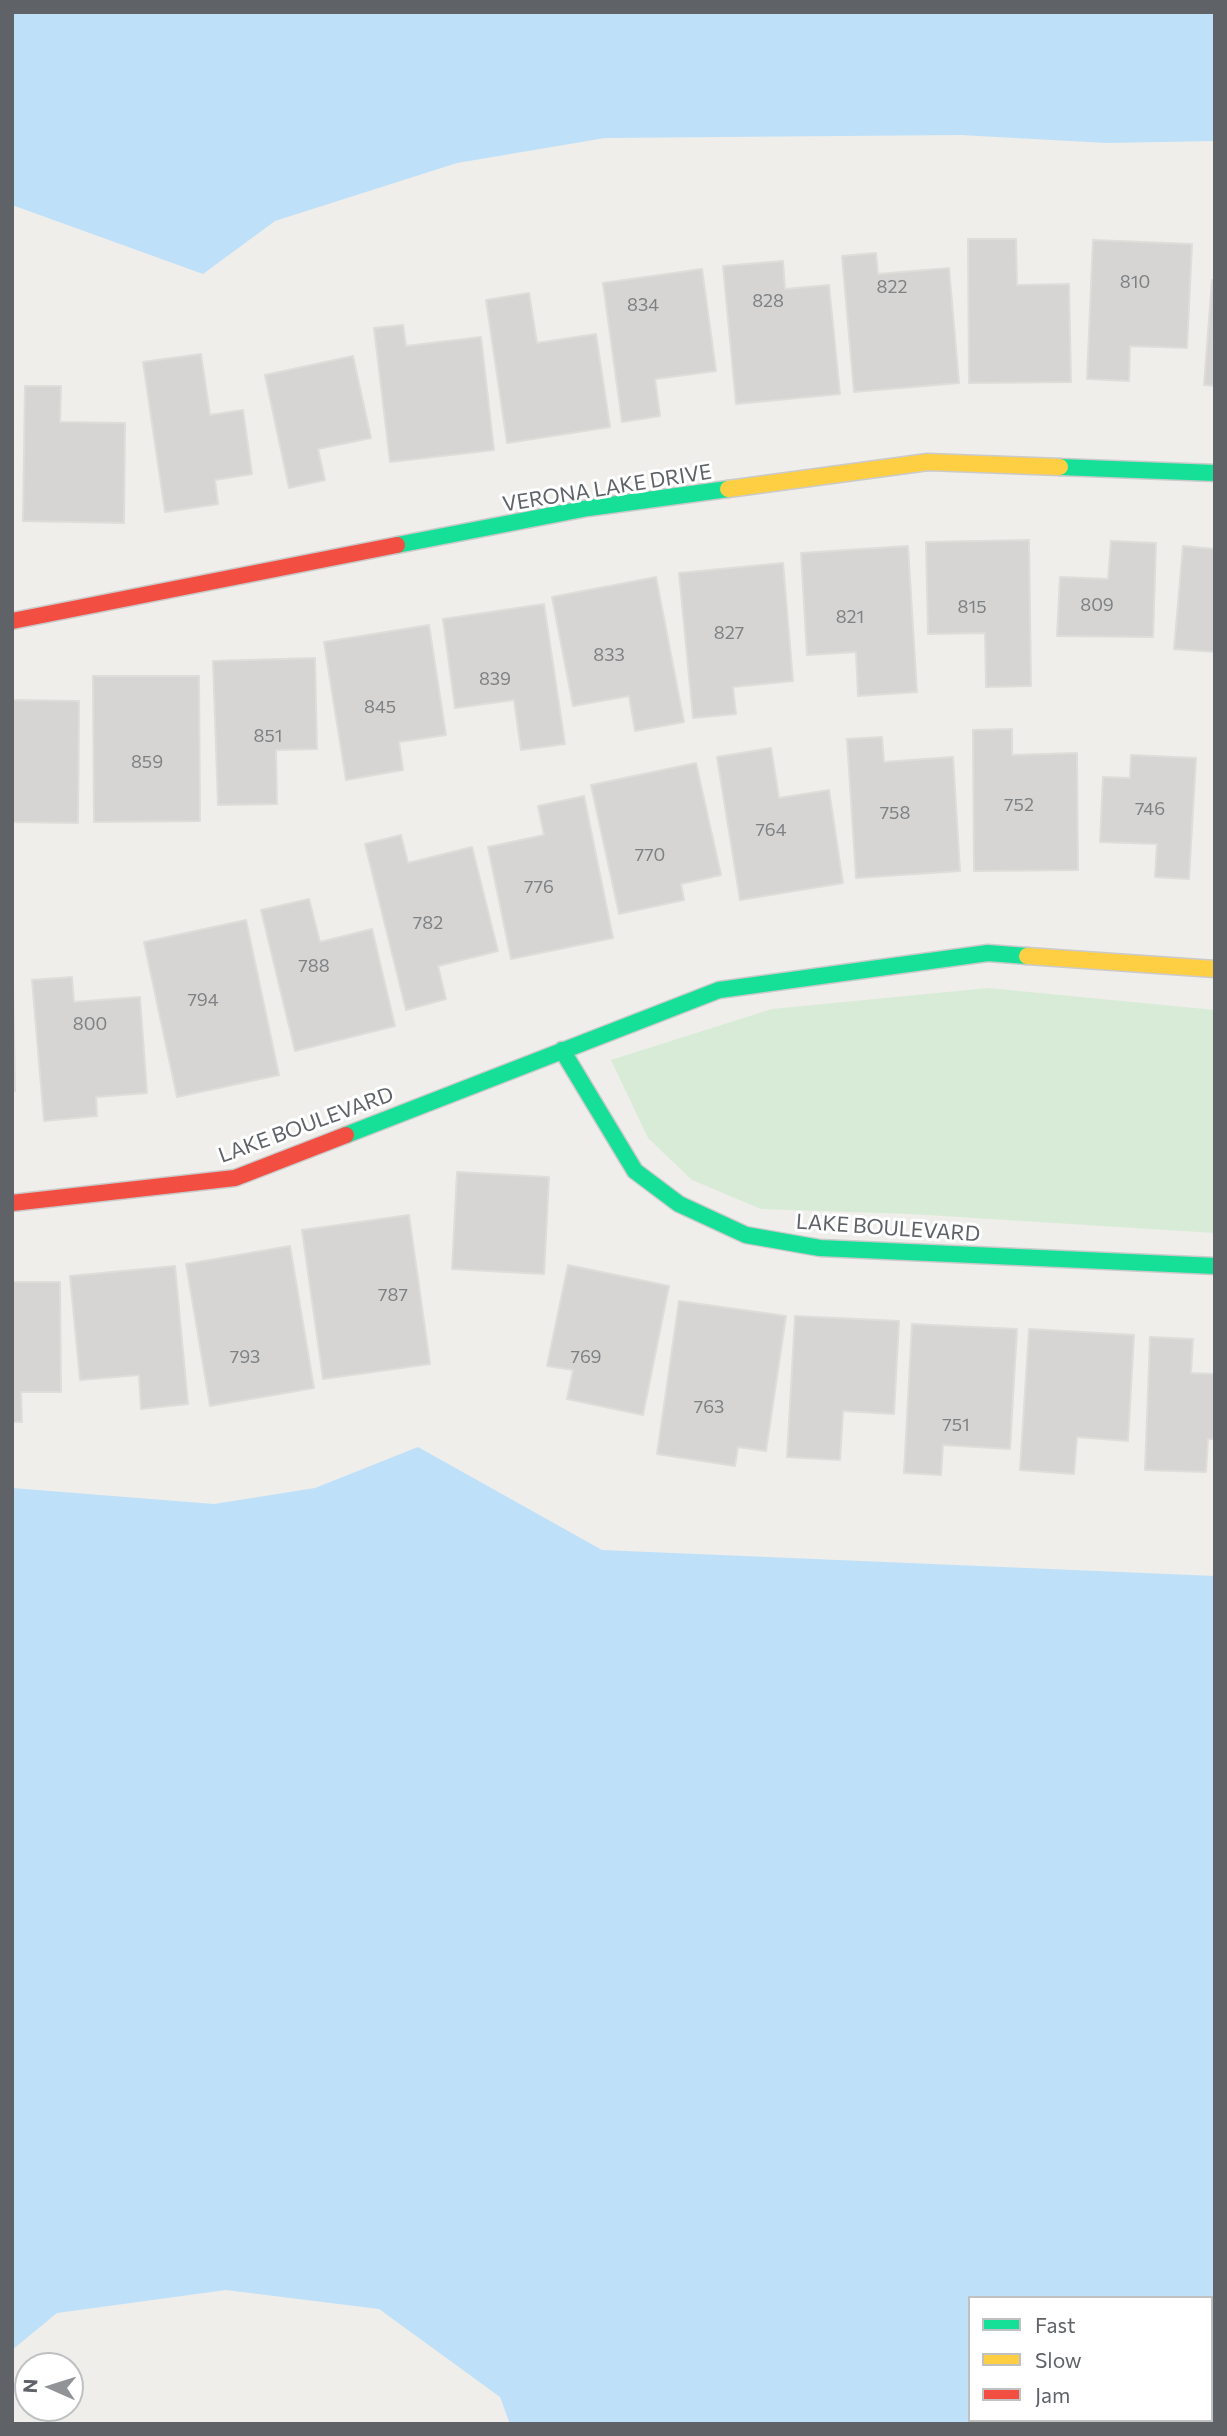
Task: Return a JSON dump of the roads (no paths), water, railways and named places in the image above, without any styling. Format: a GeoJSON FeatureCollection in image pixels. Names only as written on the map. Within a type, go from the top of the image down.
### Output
{"type":"FeatureCollection","features":[{"type":"Feature","properties":{"kind":"street","name":"VERONA LAKE DRIVE"},"geometry":{"type":"LineString","coordinates":[[12,621],[588,509],[928,462],[1215,473]]}},
{"type":"Feature","properties":{"kind":"street","name":"LAKE BOULEVARD"},"geometry":{"type":"LineString","coordinates":[[12,1203],[235,1178],[719,990],[988,953],[1215,969]]}},
{"type":"Feature","properties":{"kind":"street","name":"LAKE BOULEVARD"},"geometry":{"type":"LineString","coordinates":[[562,1049],[635,1171],[679,1204],[746,1235],[820,1248],[1215,1266]]}},
{"type":"Feature","properties":{"kind":"water"},"geometry":{"type":"Polygon","coordinates":[[[12,12],[1215,14],[1215,141],[1107,143],[960,135],[605,138],[457,163],[275,221],[203,274],[12,205],[12,12]]]}},
{"type":"Feature","properties":{"kind":"water"},"geometry":{"type":"Polygon","coordinates":[[[418,1447],[602,1550],[1215,1576],[1215,2424],[510,2424],[500,2397],[379,2309],[226,2290],[57,2313],[12,2350],[12,1488],[214,1504],[315,1488],[418,1447]]]}}]}
